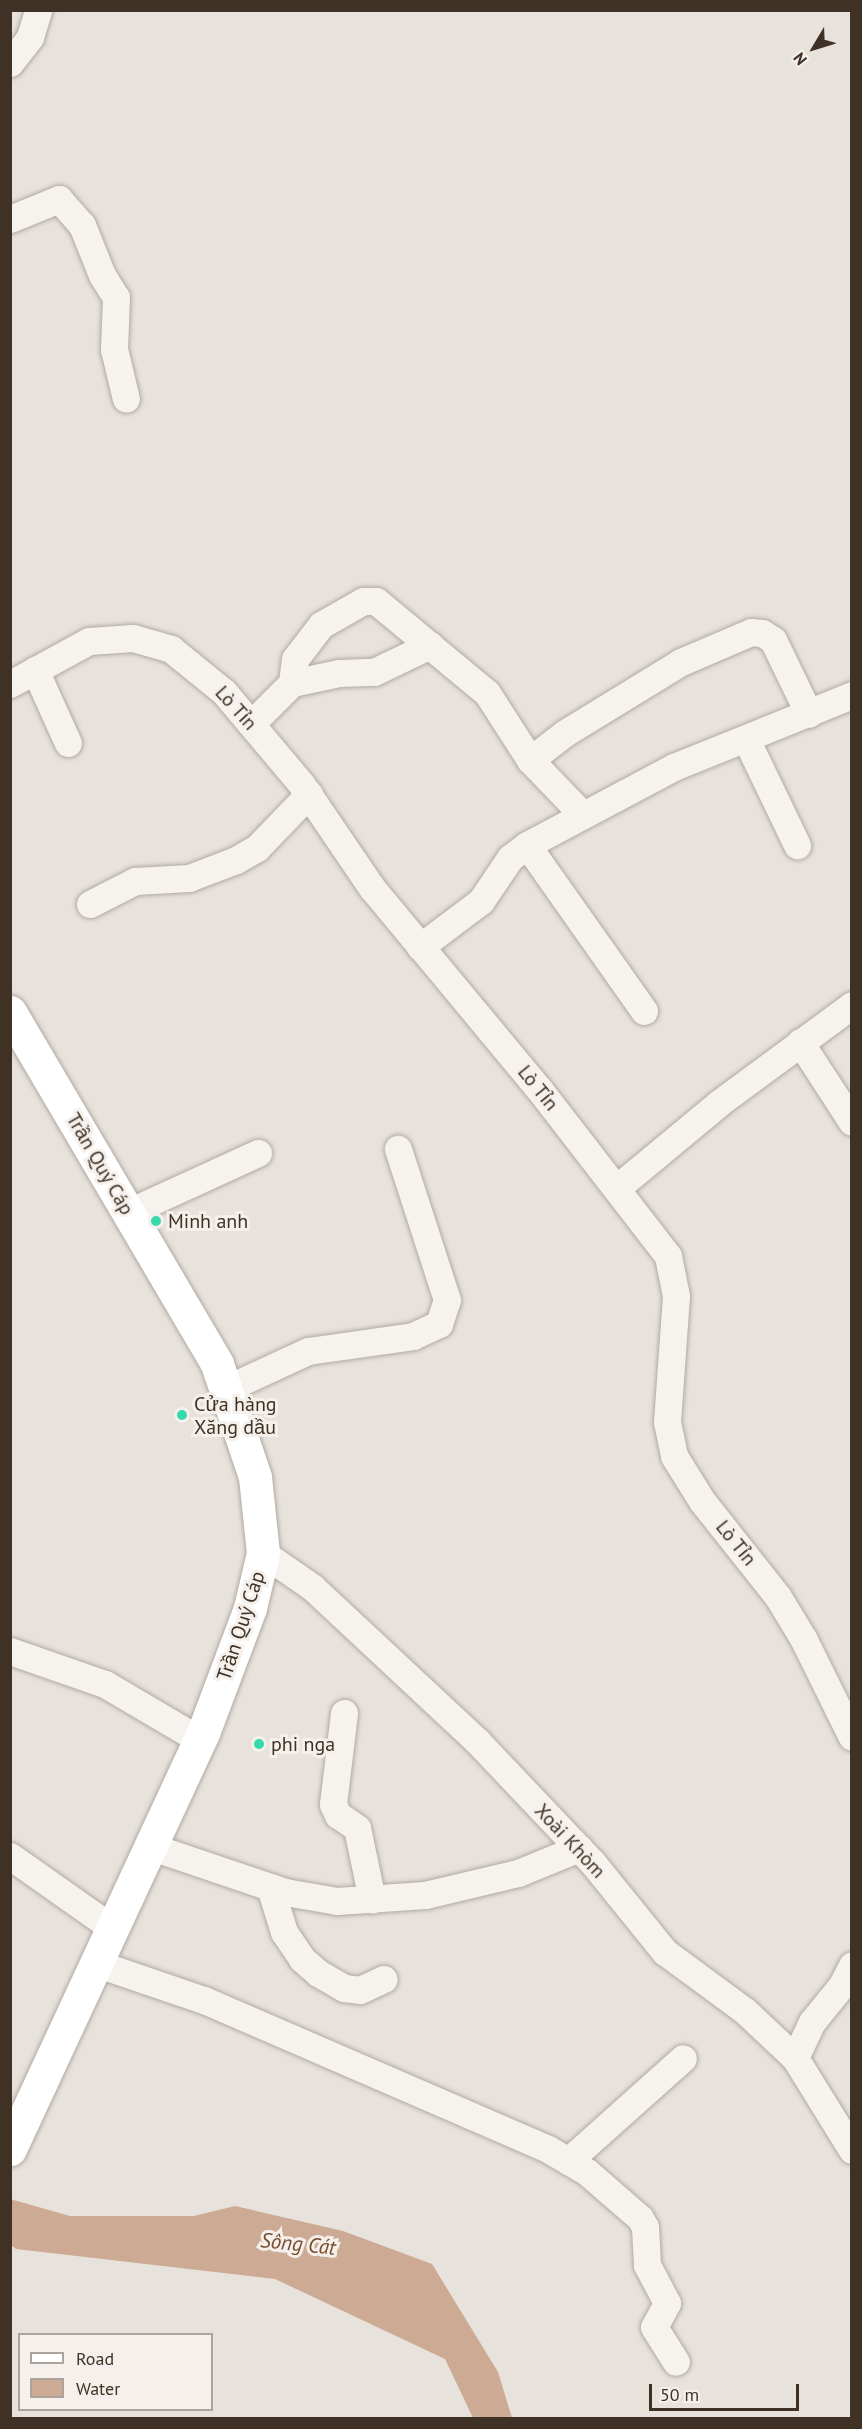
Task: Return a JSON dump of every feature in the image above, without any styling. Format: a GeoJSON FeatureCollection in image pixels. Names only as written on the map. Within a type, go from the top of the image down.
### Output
{"type":"FeatureCollection","features":[{"type":"Feature","properties":{"kind":"main road","name":"Trần Quý Cáp"},"geometry":{"type":"LineString","coordinates":[[10,1012],[129,1212],[228,1388],[255,1477],[263,1553],[241,1635],[200,1740],[11,2148]]}},
{"type":"Feature","properties":{"kind":"street"},"geometry":{"type":"LineString","coordinates":[[10,63],[30,37],[38,10]]}},
{"type":"Feature","properties":{"kind":"street"},"geometry":{"type":"LineString","coordinates":[[11,217],[59,199],[82,225],[102,275],[116,297],[114,349],[126,399]]}},
{"type":"Feature","properties":{"kind":"street"},"geometry":{"type":"LineString","coordinates":[[292,683],[295,659],[302,645],[321,625],[363,601],[376,601],[388,608],[487,693],[530,760],[583,815]]}},
{"type":"Feature","properties":{"kind":"street"},"geometry":{"type":"LineString","coordinates":[[530,760],[565,733],[681,662],[751,632],[762,633],[773,640],[809,714]]}},
{"type":"Feature","properties":{"kind":"street","name":"Lò Tỉn"},"geometry":{"type":"LineString","coordinates":[[10,684],[89,641],[113,638],[149,641],[186,658],[251,724],[309,794],[372,888],[658,1238],[674,1278],[667,1422],[674,1456],[702,1501],[778,1597],[804,1640],[852,1737]]}},
{"type":"Feature","properties":{"kind":"street"},"geometry":{"type":"LineString","coordinates":[[251,724],[292,683],[339,673],[374,672],[430,645]]}},
{"type":"Feature","properties":{"kind":"street"},"geometry":{"type":"LineString","coordinates":[[35,670],[68,743]]}},
{"type":"Feature","properties":{"kind":"street"},"geometry":{"type":"LineString","coordinates":[[420,946],[481,901],[510,858],[527,845],[674,767],[852,696]]}},
{"type":"Feature","properties":{"kind":"street"},"geometry":{"type":"LineString","coordinates":[[746,739],[797,845]]}},
{"type":"Feature","properties":{"kind":"street"},"geometry":{"type":"LineString","coordinates":[[90,904],[135,881],[189,878],[236,860],[257,848],[309,794]]}},
{"type":"Feature","properties":{"kind":"street"},"geometry":{"type":"LineString","coordinates":[[527,845],[644,1011]]}},
{"type":"Feature","properties":{"kind":"street"},"geometry":{"type":"LineString","coordinates":[[618,1187],[719,1103],[852,1005]]}},
{"type":"Feature","properties":{"kind":"street"},"geometry":{"type":"LineString","coordinates":[[800,1042],[852,1122]]}},
{"type":"Feature","properties":{"kind":"street"},"geometry":{"type":"LineString","coordinates":[[228,1388],[308,1351],[413,1336],[439,1324],[447,1300],[398,1149]]}},
{"type":"Feature","properties":{"kind":"street"},"geometry":{"type":"LineString","coordinates":[[129,1212],[258,1153]]}},
{"type":"Feature","properties":{"kind":"street","name":"Xoài Khòm"},"geometry":{"type":"LineString","coordinates":[[263,1553],[312,1587],[444,1710],[579,1848],[665,1952],[745,2011],[795,2058],[852,2150]]}},
{"type":"Feature","properties":{"kind":"street"},"geometry":{"type":"LineString","coordinates":[[10,1651],[105,1684],[200,1740]]}},
{"type":"Feature","properties":{"kind":"street"},"geometry":{"type":"LineString","coordinates":[[344,1713],[333,1804],[338,1815],[357,1828],[372,1899]]}},
{"type":"Feature","properties":{"kind":"street"},"geometry":{"type":"LineString","coordinates":[[152,1847],[270,1887],[337,1901],[425,1895],[518,1873],[579,1848]]}},
{"type":"Feature","properties":{"kind":"street"},"geometry":{"type":"LineString","coordinates":[[10,1856],[112,1928]]}},
{"type":"Feature","properties":{"kind":"street"},"geometry":{"type":"LineString","coordinates":[[270,1887],[284,1932],[302,1959],[318,1973],[344,1988],[360,1990],[384,1979]]}},
{"type":"Feature","properties":{"kind":"street"},"geometry":{"type":"LineString","coordinates":[[98,1964],[204,2000],[568,2161],[596,2180],[645,2227],[647,2265],[667,2303],[654,2327],[676,2362]]}},
{"type":"Feature","properties":{"kind":"street"},"geometry":{"type":"LineString","coordinates":[[795,2058],[812,2022],[843,1999],[852,1965]]}},
{"type":"Feature","properties":{"kind":"street"},"geometry":{"type":"LineString","coordinates":[[568,2161],[683,2058]]}},
{"type":"Feature","properties":{"kind":"water","name":"Sông Cát"},"geometry":{"type":"Polygon","coordinates":[[[10,2199],[70,2216],[194,2216],[235,2206],[343,2231],[432,2264],[498,2372],[512,2418],[473,2418],[445,2359],[275,2279],[16,2249],[11,2245],[10,2199]]]}},
{"type":"Feature","properties":{"kind":"place","name":"Minh anh"},"geometry":{"type":"Point","coordinates":[156,1221]}},
{"type":"Feature","properties":{"kind":"place","name":"Cửa hàng Xăng dầu"},"geometry":{"type":"Point","coordinates":[182,1415]}},
{"type":"Feature","properties":{"kind":"place","name":"phi nga"},"geometry":{"type":"Point","coordinates":[259,1744]}}]}
